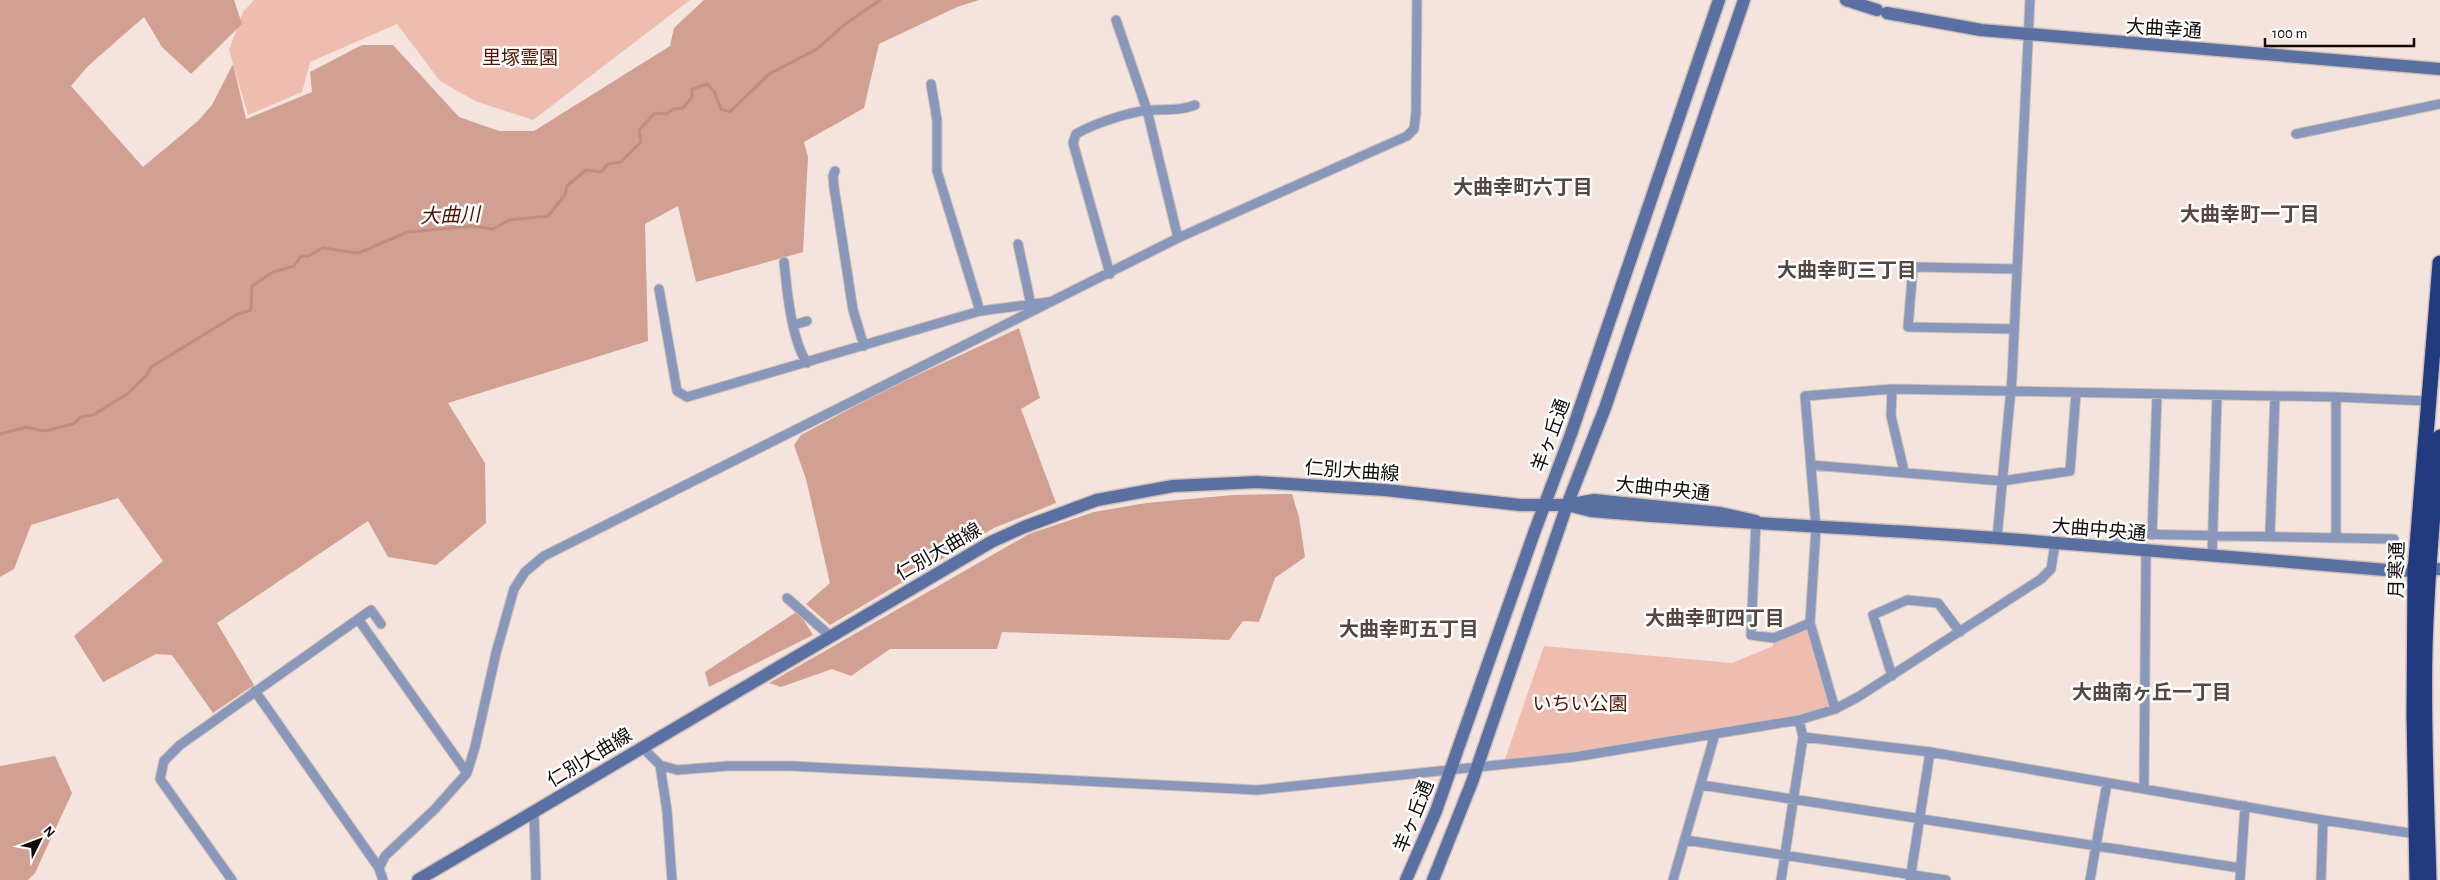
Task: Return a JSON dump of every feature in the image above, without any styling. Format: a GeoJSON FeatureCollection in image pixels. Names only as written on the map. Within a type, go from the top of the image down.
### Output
{"type":"FeatureCollection","features":[{"type":"Feature","properties":{"kind":"highway","name":"月寒通"},"geometry":{"type":"LineString","coordinates":[[2429,880],[2424,733],[2428,570],[2428,401],[2440,262]]}},
{"type":"Feature","properties":{"kind":"highway","name":"月寒通"},"geometry":{"type":"LineString","coordinates":[[2417,880],[2416,834],[2428,570],[2440,437]]}},
{"type":"Feature","properties":{"kind":"main road","name":"羊ヶ丘通"},"geometry":{"type":"LineString","coordinates":[[1406,880],[1436,811],[1544,505],[1574,426],[1719,0]]}},
{"type":"Feature","properties":{"kind":"main road"},"geometry":{"type":"LineString","coordinates":[[1433,880],[1477,767],[1567,505],[1605,408],[1744,0]]}},
{"type":"Feature","properties":{"kind":"main road","name":"大曲幸通"},"geometry":{"type":"LineString","coordinates":[[1846,0],[1882,12],[1940,24],[2028,35],[2440,69]]}},
{"type":"Feature","properties":{"kind":"main road","name":"仁別大曲線"},"geometry":{"type":"LineString","coordinates":[[418,880],[990,542],[1024,526],[1106,498],[1173,486],[1257,482],[1385,490],[1520,505],[1544,505]]}},
{"type":"Feature","properties":{"kind":"main road","name":"大曲中央通"},"geometry":{"type":"LineString","coordinates":[[1544,505],[1567,505],[1594,500],[1720,513],[1756,521],[1816,528],[1997,538],[2212,557],[2428,570]]}},
{"type":"Feature","properties":{"kind":"street"},"geometry":{"type":"LineString","coordinates":[[379,868],[385,856],[435,809],[466,773],[475,747],[496,653],[514,589],[525,572],[544,556],[1057,301],[1178,238],[1407,136],[1414,129],[1416,112],[1417,0]]}},
{"type":"Feature","properties":{"kind":"street"},"geometry":{"type":"LineString","coordinates":[[1997,538],[2011,392],[2030,0]]}},
{"type":"Feature","properties":{"kind":"street"},"geometry":{"type":"LineString","coordinates":[[1116,20],[1147,110],[1178,238]]}},
{"type":"Feature","properties":{"kind":"street"},"geometry":{"type":"LineString","coordinates":[[931,84],[937,120],[937,171],[980,312]]}},
{"type":"Feature","properties":{"kind":"street"},"geometry":{"type":"LineString","coordinates":[[2296,134],[2440,104]]}},
{"type":"Feature","properties":{"kind":"street"},"geometry":{"type":"LineString","coordinates":[[1110,274],[1073,143],[1076,134],[1086,128],[1147,110],[1186,109],[1195,105]]}},
{"type":"Feature","properties":{"kind":"street"},"geometry":{"type":"LineString","coordinates":[[835,171],[833,176],[834,187],[844,260],[857,326],[864,346]]}},
{"type":"Feature","properties":{"kind":"street"},"geometry":{"type":"LineString","coordinates":[[1018,244],[1031,305]]}},
{"type":"Feature","properties":{"kind":"street"},"geometry":{"type":"LineString","coordinates":[[784,262],[787,294],[799,351],[806,363]]}},
{"type":"Feature","properties":{"kind":"street"},"geometry":{"type":"LineString","coordinates":[[2014,329],[1908,327],[1913,266],[2017,270]]}},
{"type":"Feature","properties":{"kind":"street"},"geometry":{"type":"LineString","coordinates":[[659,290],[677,391],[687,397],[980,312],[1057,301]]}},
{"type":"Feature","properties":{"kind":"street"},"geometry":{"type":"LineString","coordinates":[[794,325],[807,321]]}},
{"type":"Feature","properties":{"kind":"street"},"geometry":{"type":"LineString","coordinates":[[1835,709],[1810,623],[1816,528],[1805,396],[1892,389],[2336,397],[2428,401]]}},
{"type":"Feature","properties":{"kind":"street"},"geometry":{"type":"LineString","coordinates":[[1892,389],[1891,416],[1904,471]]}},
{"type":"Feature","properties":{"kind":"street"},"geometry":{"type":"LineString","coordinates":[[1811,465],[2002,480],[2070,472],[2076,393]]}},
{"type":"Feature","properties":{"kind":"street"},"geometry":{"type":"LineString","coordinates":[[2152,534],[2157,394]]}},
{"type":"Feature","properties":{"kind":"street"},"geometry":{"type":"LineString","coordinates":[[2212,557],[2218,395]]}},
{"type":"Feature","properties":{"kind":"street"},"geometry":{"type":"LineString","coordinates":[[2270,535],[2275,396]]}},
{"type":"Feature","properties":{"kind":"street"},"geometry":{"type":"LineString","coordinates":[[2336,397],[2336,537]]}},
{"type":"Feature","properties":{"kind":"street"},"geometry":{"type":"LineString","coordinates":[[1756,521],[1751,635],[1774,638],[1810,623]]}},
{"type":"Feature","properties":{"kind":"street"},"geometry":{"type":"LineString","coordinates":[[2106,548],[2132,534],[2270,535],[2394,539]]}},
{"type":"Feature","properties":{"kind":"street"},"geometry":{"type":"LineString","coordinates":[[642,747],[660,765],[677,770],[728,766],[791,766],[1257,790],[1574,757],[1799,720],[1835,709],[1892,676],[2041,579],[2051,569],[2055,544]]}},
{"type":"Feature","properties":{"kind":"street"},"geometry":{"type":"LineString","coordinates":[[2144,788],[2146,551]]}},
{"type":"Feature","properties":{"kind":"street"},"geometry":{"type":"LineString","coordinates":[[788,598],[829,636]]}},
{"type":"Feature","properties":{"kind":"street"},"geometry":{"type":"LineString","coordinates":[[1892,676],[1873,615],[1907,600],[1938,603],[1960,632]]}},
{"type":"Feature","properties":{"kind":"street"},"geometry":{"type":"LineString","coordinates":[[232,880],[160,779],[164,761],[180,745],[371,610],[381,624]]}},
{"type":"Feature","properties":{"kind":"street"},"geometry":{"type":"LineString","coordinates":[[358,619],[466,773]]}},
{"type":"Feature","properties":{"kind":"street"},"geometry":{"type":"LineString","coordinates":[[255,691],[379,868],[383,880]]}},
{"type":"Feature","properties":{"kind":"street"},"geometry":{"type":"LineString","coordinates":[[1781,880],[1803,737],[1799,720]]}},
{"type":"Feature","properties":{"kind":"street"},"geometry":{"type":"LineString","coordinates":[[1673,880],[1715,734]]}},
{"type":"Feature","properties":{"kind":"street"},"geometry":{"type":"LineString","coordinates":[[1803,737],[1930,752],[2323,820],[2416,834]]}},
{"type":"Feature","properties":{"kind":"street"},"geometry":{"type":"LineString","coordinates":[[1910,877],[1930,752]]}},
{"type":"Feature","properties":{"kind":"street"},"geometry":{"type":"LineString","coordinates":[[660,765],[667,811],[672,880]]}},
{"type":"Feature","properties":{"kind":"street"},"geometry":{"type":"LineString","coordinates":[[2090,880],[2107,783]]}},
{"type":"Feature","properties":{"kind":"street"},"geometry":{"type":"LineString","coordinates":[[1701,785],[2240,868]]}},
{"type":"Feature","properties":{"kind":"street"},"geometry":{"type":"LineString","coordinates":[[2240,880],[2244,806]]}},
{"type":"Feature","properties":{"kind":"street"},"geometry":{"type":"LineString","coordinates":[[534,811],[536,880]]}},
{"type":"Feature","properties":{"kind":"street"},"geometry":{"type":"LineString","coordinates":[[2320,880],[2323,820]]}},
{"type":"Feature","properties":{"kind":"street"},"geometry":{"type":"LineString","coordinates":[[1685,840],[1910,877],[1946,880]]}},
{"type":"Feature","properties":{"kind":"green space","name":"里塚霊園"},"geometry":{"type":"Polygon","coordinates":[[[254,0],[690,0],[533,120],[475,101],[440,81],[397,24],[310,62],[302,92],[248,115],[229,50],[243,12],[254,0]]]}},
{"type":"Feature","properties":{"kind":"green space","name":"いちい公園"},"geometry":{"type":"Polygon","coordinates":[[[1810,623],[1835,709],[1799,720],[1503,765],[1544,646],[1732,663],[1773,646],[1774,638],[1810,623]]]}},
{"type":"Feature","properties":{"kind":"shaded area"},"geometry":{"type":"Polygon","coordinates":[[[0,0],[234,0],[242,24],[191,74],[162,47],[144,17],[88,66],[71,86],[143,167],[198,121],[212,105],[233,64],[246,119],[312,92],[310,72],[362,45],[393,45],[459,117],[499,131],[534,131],[670,46],[674,28],[704,0],[979,0],[957,7],[879,44],[864,108],[804,142],[808,157],[803,252],[696,282],[678,206],[645,224],[648,341],[448,403],[485,463],[486,523],[436,565],[388,557],[368,521],[217,623],[254,685],[213,713],[172,655],[156,654],[103,682],[74,636],[163,561],[118,498],[31,525],[14,569],[0,577],[0,0]]]}},
{"type":"Feature","properties":{"kind":"shaded area"},"geometry":{"type":"Polygon","coordinates":[[[1019,328],[1040,398],[1021,409],[1056,503],[994,528],[830,625],[806,604],[830,583],[806,479],[794,445],[801,435],[887,389],[1019,328]]]}},
{"type":"Feature","properties":{"kind":"shaded area"},"geometry":{"type":"Polygon","coordinates":[[[1292,494],[1299,517],[1305,557],[1275,578],[1259,622],[1243,621],[1229,640],[1002,632],[997,649],[890,649],[851,676],[832,669],[781,687],[769,683],[1029,534],[1094,512],[1146,503],[1233,495],[1292,494]]]}},
{"type":"Feature","properties":{"kind":"shaded area"},"geometry":{"type":"Polygon","coordinates":[[[798,611],[813,635],[709,687],[705,672],[798,611]]]}},
{"type":"Feature","properties":{"kind":"shaded area"},"geometry":{"type":"Polygon","coordinates":[[[55,756],[72,793],[35,873],[28,880],[0,880],[0,766],[55,756]]]}},
{"type":"Feature","properties":{"kind":"waterway","name":"大曲川"},"geometry":{"type":"LineString","coordinates":[[0,434],[26,427],[44,431],[73,424],[81,417],[93,415],[127,394],[146,376],[151,367],[236,315],[251,310],[252,286],[273,272],[294,266],[301,256],[308,256],[323,248],[358,253],[408,232],[472,226],[493,229],[509,220],[548,216],[565,195],[567,186],[586,170],[601,172],[608,164],[621,162],[641,142],[639,130],[655,113],[667,114],[673,109],[683,108],[692,97],[692,89],[707,84],[714,91],[721,109],[730,112],[769,74],[817,49],[844,25],[880,0]]}},
{"type":"Feature","properties":{"kind":"district","name":"大曲幸町六丁目"},"geometry":{"type":"Point","coordinates":[1523,187]}},
{"type":"Feature","properties":{"kind":"district","name":"大曲幸町一丁目"},"geometry":{"type":"Point","coordinates":[2250,214]}},
{"type":"Feature","properties":{"kind":"district","name":"大曲幸町三丁目"},"geometry":{"type":"Point","coordinates":[1847,270]}},
{"type":"Feature","properties":{"kind":"district","name":"大曲幸町四丁目"},"geometry":{"type":"Point","coordinates":[1715,618]}},
{"type":"Feature","properties":{"kind":"district","name":"大曲幸町五丁目"},"geometry":{"type":"Point","coordinates":[1409,629]}},
{"type":"Feature","properties":{"kind":"district","name":"大曲南ヶ丘一丁目"},"geometry":{"type":"Point","coordinates":[2152,692]}}]}
